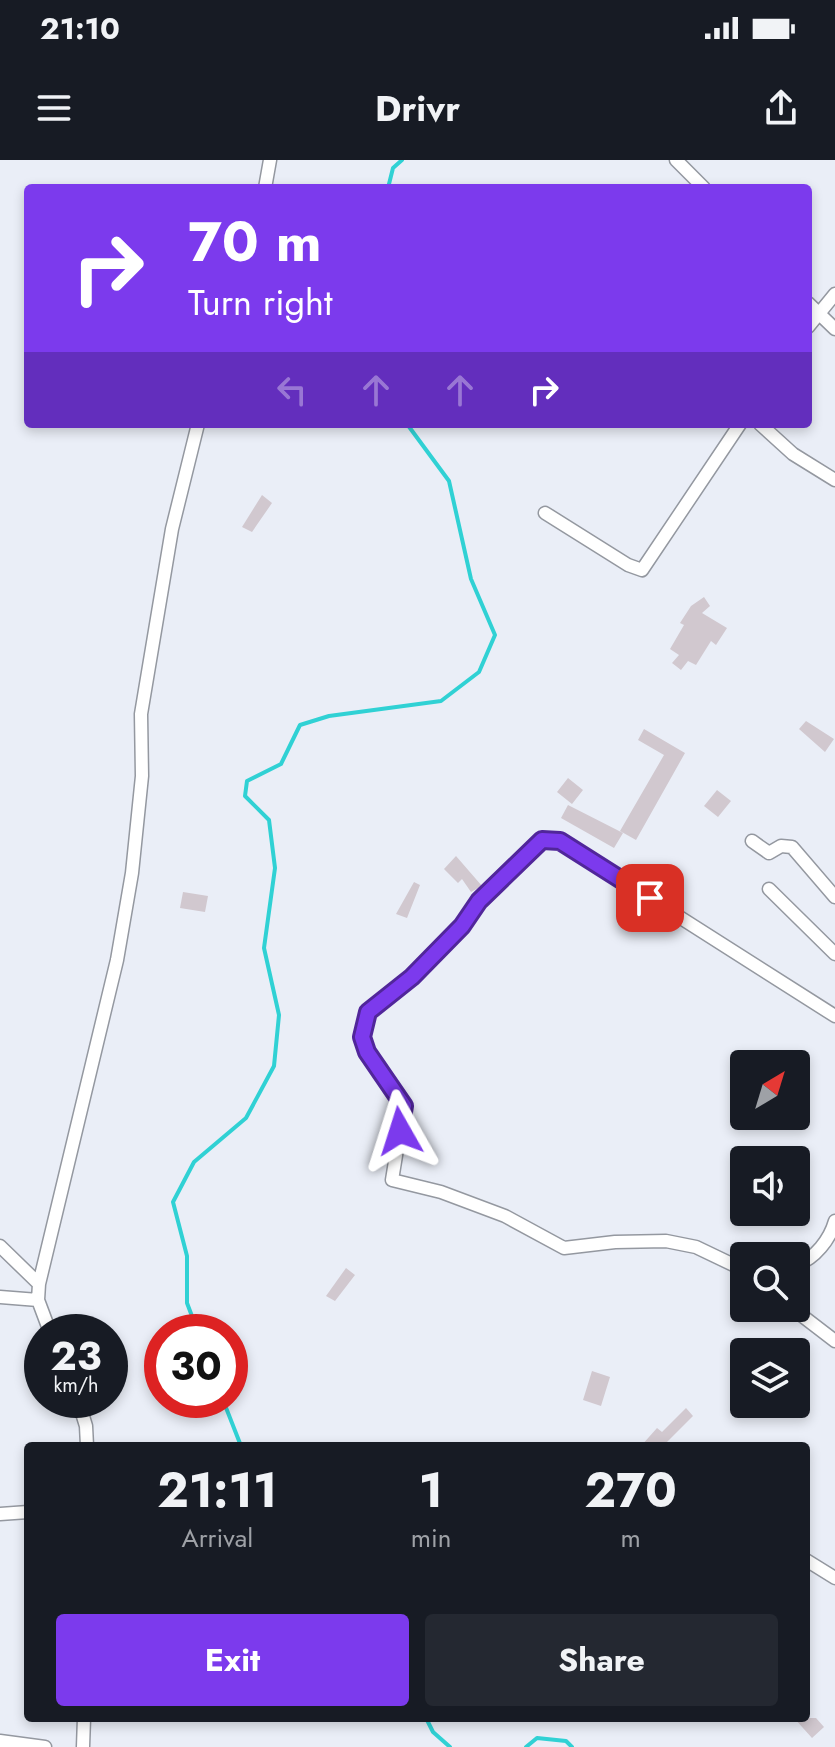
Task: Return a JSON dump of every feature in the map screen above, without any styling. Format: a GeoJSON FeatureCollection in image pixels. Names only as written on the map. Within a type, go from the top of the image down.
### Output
{"type":"FeatureCollection","features":[{"type":"Feature","properties":{"kind":"street"},"geometry":{"type":"LineString","coordinates":[[266,184],[270,160]]}},
{"type":"Feature","properties":{"kind":"street"},"geometry":{"type":"LineString","coordinates":[[676,160],[700,184]]}},
{"type":"Feature","properties":{"kind":"street"},"geometry":{"type":"LineString","coordinates":[[812,321],[835,294]]}},
{"type":"Feature","properties":{"kind":"street"},"geometry":{"type":"LineString","coordinates":[[812,307],[835,329]]}},
{"type":"Feature","properties":{"kind":"street"},"geometry":{"type":"LineString","coordinates":[[43,1314],[38,1300],[39,1284],[117,960],[142,776],[141,714],[172,529],[197,428]]}},
{"type":"Feature","properties":{"kind":"street"},"geometry":{"type":"LineString","coordinates":[[545,513],[628,565],[642,570],[737,428]]}},
{"type":"Feature","properties":{"kind":"street"},"geometry":{"type":"LineString","coordinates":[[764,428],[793,454],[835,480]]}},
{"type":"Feature","properties":{"kind":"street"},"geometry":{"type":"LineString","coordinates":[[730,1263],[696,1247],[666,1241],[615,1242],[564,1248],[505,1216],[441,1192],[392,1180],[404,1106],[367,1052],[362,1037],[368,1012],[412,977],[462,926],[479,901],[542,840],[560,841],[835,1016]]}},
{"type":"Feature","properties":{"kind":"street"},"geometry":{"type":"LineString","coordinates":[[752,841],[769,853],[781,846],[792,847],[835,897]]}},
{"type":"Feature","properties":{"kind":"street"},"geometry":{"type":"LineString","coordinates":[[769,889],[835,954]]}},
{"type":"Feature","properties":{"kind":"street"},"geometry":{"type":"LineString","coordinates":[[810,1255],[832,1232],[835,1221]]}},
{"type":"Feature","properties":{"kind":"street"},"geometry":{"type":"LineString","coordinates":[[0,1246],[39,1284]]}},
{"type":"Feature","properties":{"kind":"street"},"geometry":{"type":"LineString","coordinates":[[0,1297],[38,1300]]}},
{"type":"Feature","properties":{"kind":"street"},"geometry":{"type":"LineString","coordinates":[[810,1322],[835,1341]]}},
{"type":"Feature","properties":{"kind":"street"},"geometry":{"type":"LineString","coordinates":[[82,1418],[86,1442]]}},
{"type":"Feature","properties":{"kind":"street"},"geometry":{"type":"LineString","coordinates":[[0,1514],[24,1512]]}},
{"type":"Feature","properties":{"kind":"street"},"geometry":{"type":"LineString","coordinates":[[810,1562],[835,1578]]}},
{"type":"Feature","properties":{"kind":"street"},"geometry":{"type":"LineString","coordinates":[[83,1747],[84,1722]]}},
{"type":"Feature","properties":{"kind":"street"},"geometry":{"type":"LineString","coordinates":[[0,1741],[45,1747]]}},
{"type":"Feature","properties":{"kind":"building"},"geometry":{"type":"Polygon","coordinates":[[[262,495],[272,503],[252,532],[242,527],[262,495]]]}},
{"type":"Feature","properties":{"kind":"building"},"geometry":{"type":"Polygon","coordinates":[[[704,597],[710,606],[702,613],[727,628],[716,645],[711,641],[696,665],[688,661],[681,670],[672,663],[679,655],[670,649],[684,625],[680,623],[691,606],[704,597]]]}},
{"type":"Feature","properties":{"kind":"building"},"geometry":{"type":"Polygon","coordinates":[[[806,721],[834,739],[825,752],[799,729],[806,721]]]}},
{"type":"Feature","properties":{"kind":"building"},"geometry":{"type":"Polygon","coordinates":[[[644,729],[685,753],[636,840],[620,831],[664,755],[638,740],[644,729]]]}},
{"type":"Feature","properties":{"kind":"building"},"geometry":{"type":"Polygon","coordinates":[[[568,778],[583,790],[572,804],[557,792],[568,778]]]}},
{"type":"Feature","properties":{"kind":"building"},"geometry":{"type":"Polygon","coordinates":[[[717,790],[731,801],[718,817],[704,806],[717,790]]]}},
{"type":"Feature","properties":{"kind":"building"},"geometry":{"type":"Polygon","coordinates":[[[568,805],[623,833],[614,848],[561,818],[568,805]]]}},
{"type":"Feature","properties":{"kind":"building"},"geometry":{"type":"Polygon","coordinates":[[[456,856],[482,886],[471,892],[462,879],[458,883],[444,869],[456,856]]]}},
{"type":"Feature","properties":{"kind":"building"},"geometry":{"type":"Polygon","coordinates":[[[414,882],[420,885],[407,918],[396,914],[414,882]]]}},
{"type":"Feature","properties":{"kind":"building"},"geometry":{"type":"Polygon","coordinates":[[[183,892],[208,896],[205,912],[180,908],[183,892]]]}},
{"type":"Feature","properties":{"kind":"building"},"geometry":{"type":"Polygon","coordinates":[[[346,1268],[355,1275],[335,1301],[326,1296],[346,1268]]]}},
{"type":"Feature","properties":{"kind":"building"},"geometry":{"type":"Polygon","coordinates":[[[592,1371],[610,1377],[601,1406],[583,1400],[592,1371]]]}},
{"type":"Feature","properties":{"kind":"building"},"geometry":{"type":"Polygon","coordinates":[[[686,1408],[693,1416],[667,1442],[645,1442],[657,1428],[662,1432],[686,1408]]]}},
{"type":"Feature","properties":{"kind":"building"},"geometry":{"type":"Polygon","coordinates":[[[810,1718],[816,1718],[824,1727],[812,1738],[798,1722],[810,1722],[810,1718]]]}},
{"type":"Feature","properties":{"kind":"waterway"},"geometry":{"type":"LineString","coordinates":[[389,184],[393,168],[402,160]]}},
{"type":"Feature","properties":{"kind":"waterway"},"geometry":{"type":"LineString","coordinates":[[191,1314],[187,1303],[187,1256],[173,1202],[194,1162],[246,1118],[274,1066],[279,1015],[264,948],[275,868],[269,820],[245,796],[247,781],[281,764],[300,725],[329,716],[441,701],[479,672],[495,635],[471,579],[449,481],[410,428]]}},
{"type":"Feature","properties":{"kind":"waterway"},"geometry":{"type":"LineString","coordinates":[[230,1418],[239,1442]]}},
{"type":"Feature","properties":{"kind":"waterway"},"geometry":{"type":"LineString","coordinates":[[428,1722],[433,1732],[450,1747]]}},
{"type":"Feature","properties":{"kind":"waterway"},"geometry":{"type":"LineString","coordinates":[[526,1747],[537,1738],[566,1741],[572,1747]]}},
{"type":"Feature","properties":{"kind":"route"},"geometry":{"type":"LineString","coordinates":[[400,1131],[404,1106],[367,1052],[362,1037],[368,1012],[412,977],[462,926],[479,901],[542,840],[560,841],[650,898]]}}]}
